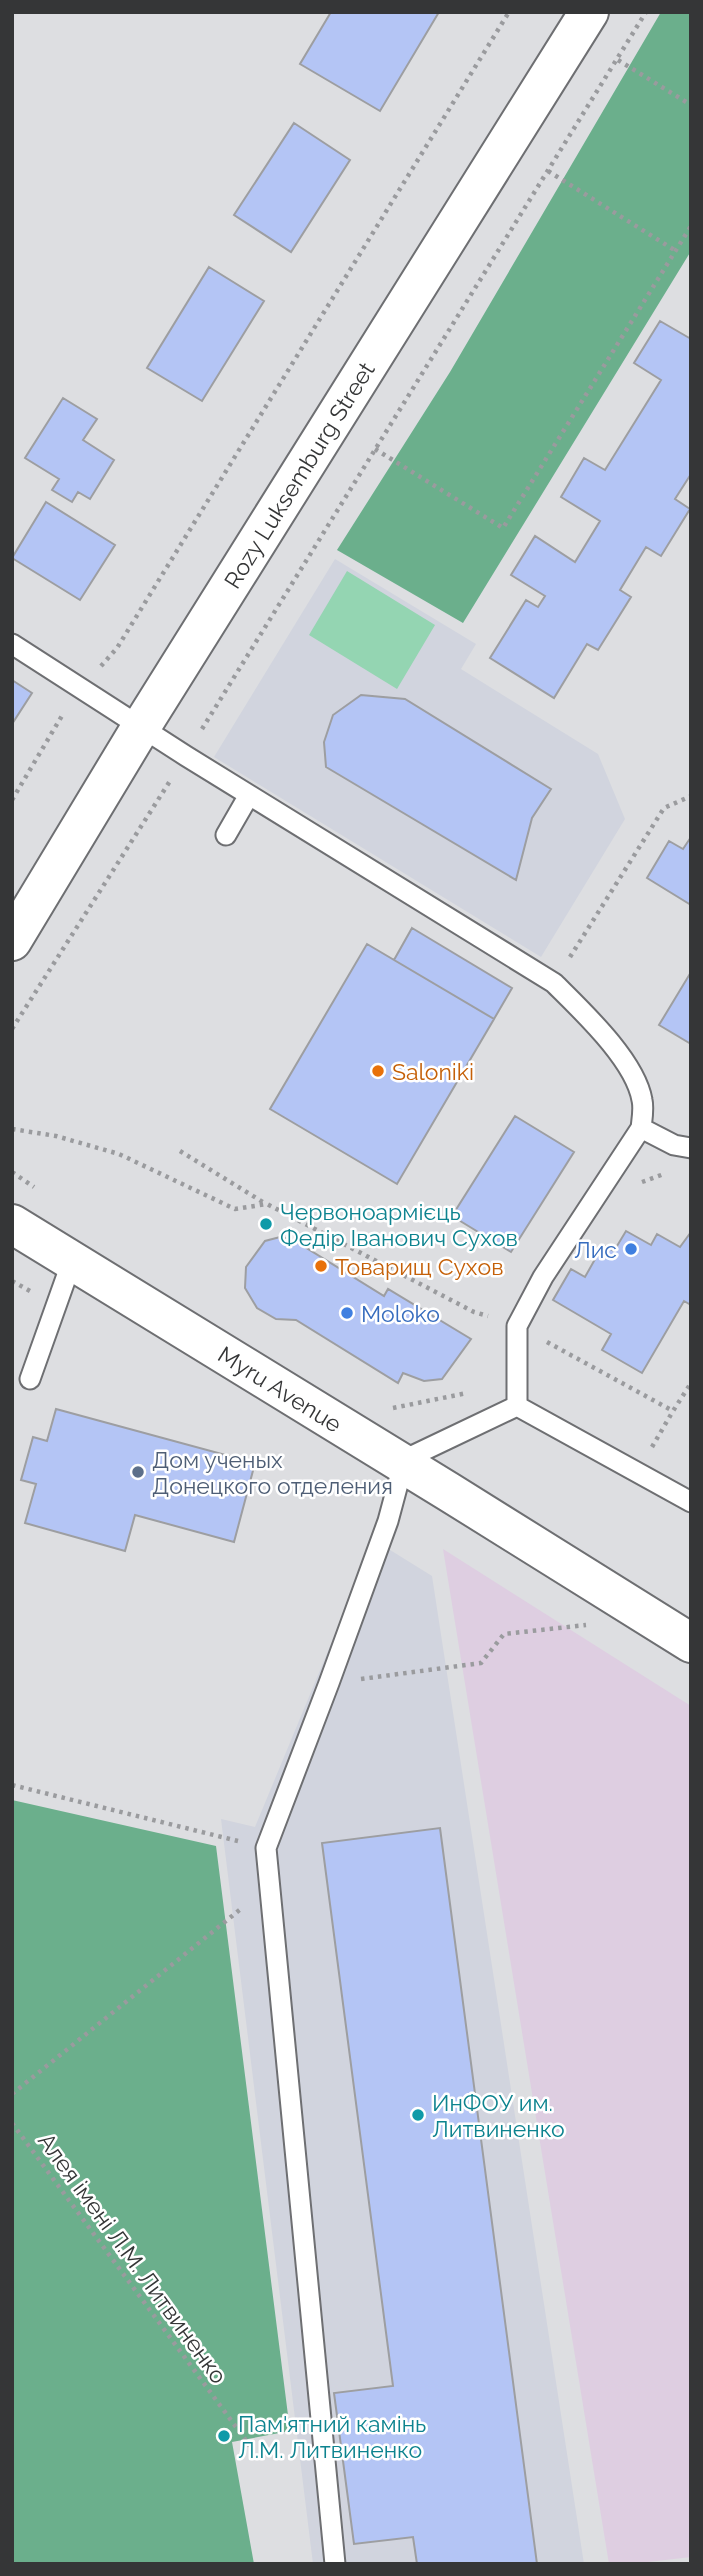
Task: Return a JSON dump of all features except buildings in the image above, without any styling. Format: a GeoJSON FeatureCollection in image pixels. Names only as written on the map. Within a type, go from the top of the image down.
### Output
{"type":"FeatureCollection","features":[{"type":"Feature","properties":{"kind":"street","name":"Rozy Luksemburg Street"},"geometry":{"type":"LineString","coordinates":[[12,940],[141,727],[589,12]]}},
{"type":"Feature","properties":{"kind":"street","name":"Myru Avenue"},"geometry":{"type":"LineString","coordinates":[[12,1224],[691,1643]]}},
{"type":"Feature","properties":{"kind":"lane"},"geometry":{"type":"LineString","coordinates":[[12,644],[186,756],[554,983],[602,1031],[633,1077],[642,1101],[641,1128],[542,1277],[517,1326],[517,1406]]}},
{"type":"Feature","properties":{"kind":"lane"},"geometry":{"type":"LineString","coordinates":[[226,835],[249,795]]}},
{"type":"Feature","properties":{"kind":"lane"},"geometry":{"type":"LineString","coordinates":[[641,1128],[674,1145],[691,1148]]}},
{"type":"Feature","properties":{"kind":"lane"},"geometry":{"type":"LineString","coordinates":[[30,1379],[72,1261]]}},
{"type":"Feature","properties":{"kind":"lane"},"geometry":{"type":"LineString","coordinates":[[335,2564],[266,1848],[388,1521],[403,1465],[412,1456],[517,1406]]}},
{"type":"Feature","properties":{"kind":"lane"},"geometry":{"type":"LineString","coordinates":[[517,1406],[691,1502]]}},
{"type":"Feature","properties":{"kind":"path"},"geometry":{"type":"LineString","coordinates":[[12,800],[72,699],[117,648],[509,12]]}},
{"type":"Feature","properties":{"kind":"path"},"geometry":{"type":"LineString","coordinates":[[12,1028],[186,756],[646,12]]}},
{"type":"Feature","properties":{"kind":"path"},"geometry":{"type":"LineString","coordinates":[[618,60],[691,106]]}},
{"type":"Feature","properties":{"kind":"path"},"geometry":{"type":"LineString","coordinates":[[548,171],[676,251]]}},
{"type":"Feature","properties":{"kind":"path"},"geometry":{"type":"LineString","coordinates":[[375,450],[503,528],[691,226]]}},
{"type":"Feature","properties":{"kind":"path"},"geometry":{"type":"LineString","coordinates":[[554,983],[664,808],[691,796]]}},
{"type":"Feature","properties":{"kind":"path"},"geometry":{"type":"LineString","coordinates":[[12,1129],[56,1136],[119,1154],[235,1209],[267,1204]]}},
{"type":"Feature","properties":{"kind":"path"},"geometry":{"type":"LineString","coordinates":[[180,1151],[267,1204],[474,1312],[517,1326],[673,1411]]}},
{"type":"Feature","properties":{"kind":"path"},"geometry":{"type":"LineString","coordinates":[[12,1172],[41,1192]]}},
{"type":"Feature","properties":{"kind":"path"},"geometry":{"type":"LineString","coordinates":[[664,1428],[691,1382]]}},
{"type":"Feature","properties":{"kind":"path"},"geometry":{"type":"LineString","coordinates":[[383,1406],[400,1408],[467,1393],[496,1395],[517,1406]]}},
{"type":"Feature","properties":{"kind":"path"},"geometry":{"type":"LineString","coordinates":[[329,1683],[481,1662],[503,1634],[649,1618]]}},
{"type":"Feature","properties":{"kind":"path"},"geometry":{"type":"LineString","coordinates":[[12,1785],[266,1848]]}},
{"type":"Feature","properties":{"kind":"path"},"geometry":{"type":"LineString","coordinates":[[12,2094],[270,1885]]}},
{"type":"Feature","properties":{"kind":"path","name":"Алея імені Л.М. Литвиненко"},"geometry":{"type":"LineString","coordinates":[[12,2123],[250,2446]]}},
{"type":"Feature","properties":{"kind":"shaded area"},"geometry":{"type":"Polygon","coordinates":[[[335,559],[476,644],[461,669],[598,754],[625,819],[541,957],[214,757],[335,559]]]}},
{"type":"Feature","properties":{"kind":"shaded area"},"geometry":{"type":"Polygon","coordinates":[[[374,1540],[432,1576],[584,2564],[313,2564],[221,1819],[255,1827],[374,1540]]]}},
{"type":"Feature","properties":{"kind":"shaded area"},"geometry":{"type":"Polygon","coordinates":[[[443,1549],[691,1706],[691,2557],[609,2564],[443,1549]]]}},
{"type":"Feature","properties":{"kind":"green space"},"geometry":{"type":"Polygon","coordinates":[[[661,12],[691,12],[691,251],[463,623],[337,550],[450,372],[661,12]]]}},
{"type":"Feature","properties":{"kind":"green space"},"geometry":{"type":"Polygon","coordinates":[[[347,571],[435,625],[397,689],[309,635],[347,571]]]}},
{"type":"Feature","properties":{"kind":"green space"},"geometry":{"type":"Polygon","coordinates":[[[12,1800],[216,1846],[290,2431],[232,2442],[254,2564],[12,2564],[12,1800]]]}},
{"type":"Feature","properties":{"kind":"place","name":"Saloniki"},"geometry":{"type":"Point","coordinates":[378,1071]}},
{"type":"Feature","properties":{"kind":"place","name":"Червоноармієць Федір Іванович Сухов"},"geometry":{"type":"Point","coordinates":[266,1224]}},
{"type":"Feature","properties":{"kind":"place","name":"Лис"},"geometry":{"type":"Point","coordinates":[631,1249]}},
{"type":"Feature","properties":{"kind":"place","name":"Товарищ Сухов"},"geometry":{"type":"Point","coordinates":[321,1266]}},
{"type":"Feature","properties":{"kind":"place","name":"Moloko"},"geometry":{"type":"Point","coordinates":[347,1313]}},
{"type":"Feature","properties":{"kind":"place","name":"Дом ученых Донецкого отделения"},"geometry":{"type":"Point","coordinates":[138,1472]}},
{"type":"Feature","properties":{"kind":"place","name":"ИнФОУ им. Литвиненко"},"geometry":{"type":"Point","coordinates":[418,2115]}},
{"type":"Feature","properties":{"kind":"place","name":"Пам'ятний камінь Л.М. Литвиненко"},"geometry":{"type":"Point","coordinates":[224,2436]}}]}
